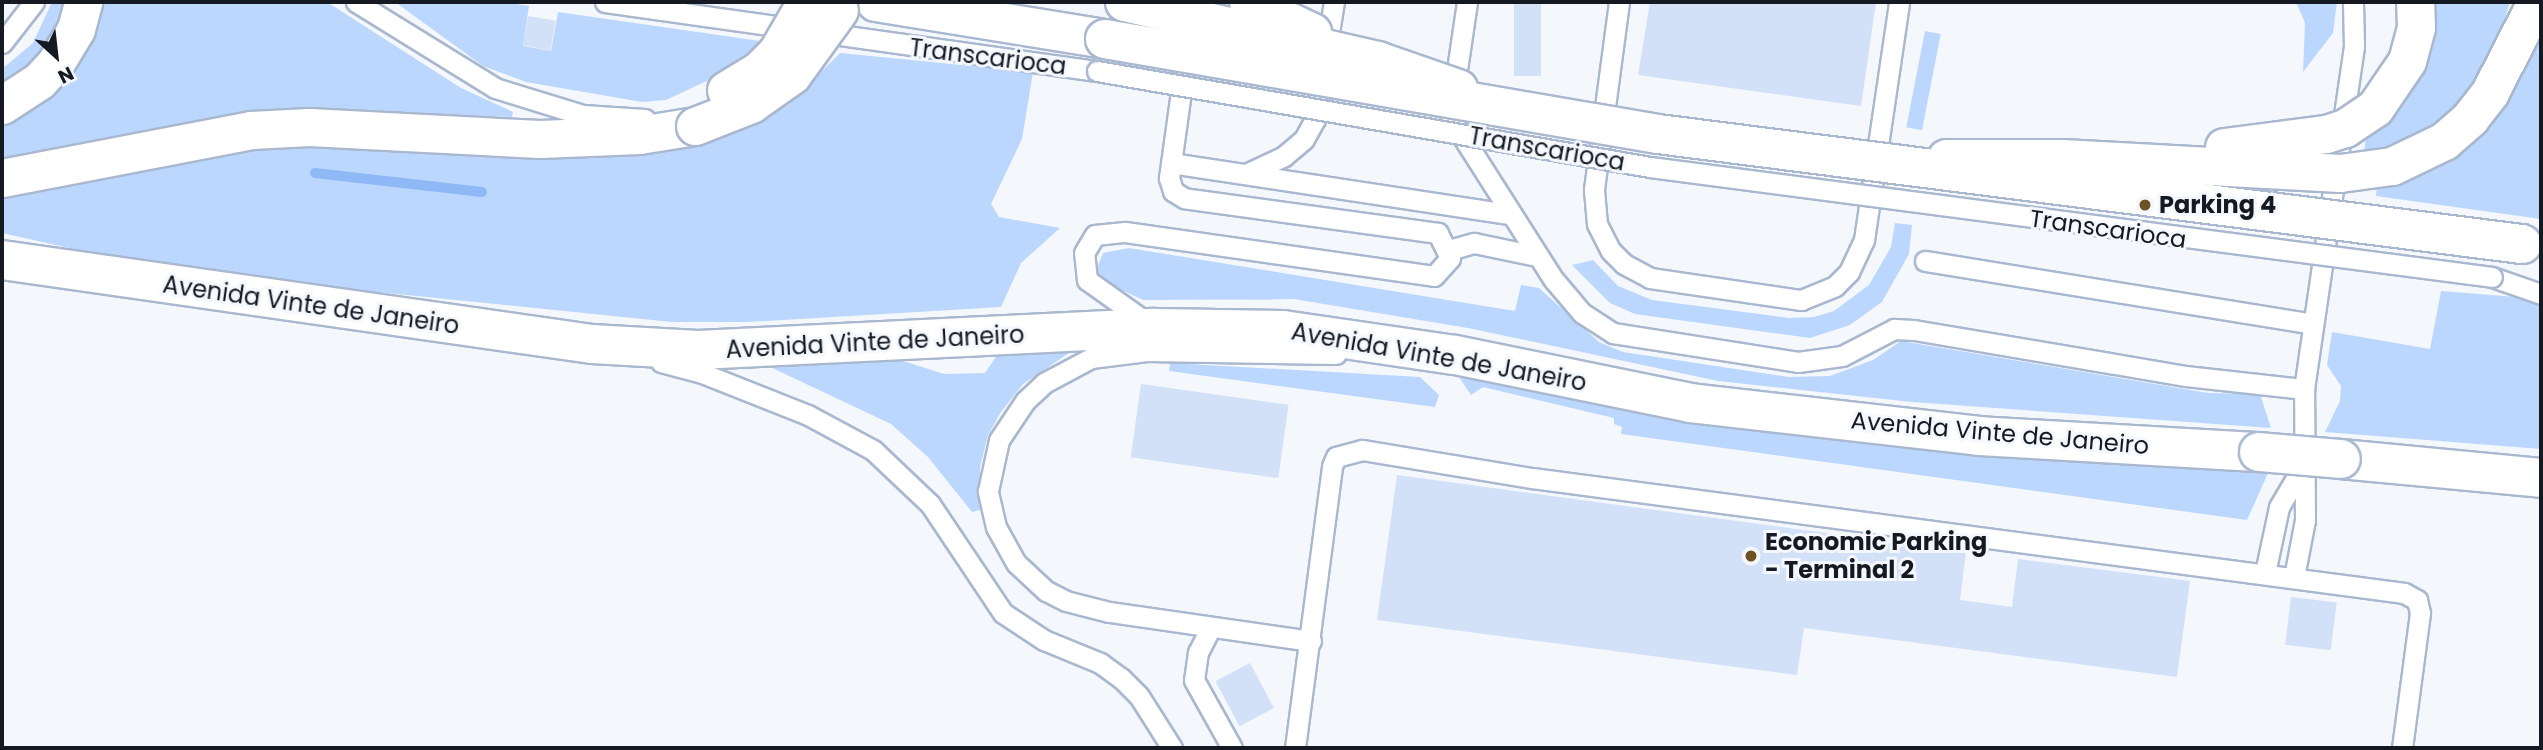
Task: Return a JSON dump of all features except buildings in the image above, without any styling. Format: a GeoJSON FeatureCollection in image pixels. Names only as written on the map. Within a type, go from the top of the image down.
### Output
{"type":"FeatureCollection","features":[{"type":"Feature","properties":{"kind":"street"},"geometry":{"type":"LineString","coordinates":[[2,105],[39,81],[55,64],[76,29],[83,2]]}},
{"type":"Feature","properties":{"kind":"street"},"geometry":{"type":"LineString","coordinates":[[2,178],[251,130],[309,127],[540,139],[639,135],[692,116],[758,71],[793,32],[806,2]]}},
{"type":"Feature","properties":{"kind":"street"},"geometry":{"type":"LineString","coordinates":[[540,139],[645,119],[692,116],[751,104],[792,75],[842,2]]}},
{"type":"Feature","properties":{"kind":"street"},"geometry":{"type":"LineString","coordinates":[[876,2],[1101,55],[1510,105],[1658,134],[1835,158],[2532,245]]}},
{"type":"Feature","properties":{"kind":"street"},"geometry":{"type":"LineString","coordinates":[[1124,2],[1272,39],[1377,60]]}},
{"type":"Feature","properties":{"kind":"street"},"geometry":{"type":"LineString","coordinates":[[1192,2],[1272,39]]}},
{"type":"Feature","properties":{"kind":"street"},"geometry":{"type":"LineString","coordinates":[[1248,2],[1377,60],[1510,105]]}},
{"type":"Feature","properties":{"kind":"street"},"geometry":{"type":"LineString","coordinates":[[2062,158],[2276,143],[2345,128],[2375,108],[2398,79],[2412,47],[2415,2]]}},
{"type":"Feature","properties":{"kind":"street"},"geometry":{"type":"LineString","coordinates":[[1835,158],[2062,158],[2340,173],[2392,166],[2444,141],[2470,118],[2490,92],[2536,2]]}},
{"type":"Feature","properties":{"kind":"street","name":"Avenida Vinte de Janeiro"},"geometry":{"type":"LineString","coordinates":[[2,260],[592,344],[698,350],[786,349],[1154,328],[1283,330],[1455,355],[1690,403],[1978,436],[2259,452],[2541,478]]}},
{"type":"Feature","properties":{"kind":"lane"},"geometry":{"type":"LineString","coordinates":[[2,43],[34,2]]}},
{"type":"Feature","properties":{"kind":"lane"},"geometry":{"type":"LineString","coordinates":[[356,2],[495,88],[583,114],[645,119]]}},
{"type":"Feature","properties":{"kind":"lane","name":"Transcarioca"},"geometry":{"type":"LineString","coordinates":[[605,2],[1101,55],[1650,167],[2541,282]]}},
{"type":"Feature","properties":{"kind":"lane"},"geometry":{"type":"LineString","coordinates":[[1154,328],[1087,280],[1084,253],[1095,234],[1125,232],[1434,276],[1446,265],[1449,250],[1438,233],[1184,198],[1173,191],[1171,163],[1192,2]]}},
{"type":"Feature","properties":{"kind":"lane"},"geometry":{"type":"LineString","coordinates":[[1248,173],[1284,156],[1304,139],[1315,119],[1334,2]]}},
{"type":"Feature","properties":{"kind":"lane"},"geometry":{"type":"LineString","coordinates":[[1467,2],[1450,117],[1537,256],[1582,313],[1613,333],[1631,339],[1798,362],[1842,356],[1894,328],[2186,376],[2304,389]]}},
{"type":"Feature","properties":{"kind":"lane"},"geometry":{"type":"LineString","coordinates":[[1619,2],[1594,190],[1597,224],[1611,251],[1624,264],[1650,278],[1801,300],[1835,286],[1849,272],[1864,240],[1899,2]]}},
{"type":"Feature","properties":{"kind":"lane"},"geometry":{"type":"LineString","coordinates":[[2294,577],[2305,520],[2302,468],[2304,389],[2354,46],[2353,2]]}},
{"type":"Feature","properties":{"kind":"lane"},"geometry":{"type":"LineString","coordinates":[[1171,163],[1510,214]]}},
{"type":"Feature","properties":{"kind":"lane"},"geometry":{"type":"LineString","coordinates":[[1449,250],[1474,243],[1537,256]]}},
{"type":"Feature","properties":{"kind":"lane"},"geometry":{"type":"LineString","coordinates":[[1925,261],[2313,324]]}},
{"type":"Feature","properties":{"kind":"lane","name":"Transcarioca"},"geometry":{"type":"LineString","coordinates":[[2492,277],[2541,294]]}},
{"type":"Feature","properties":{"kind":"lane"},"geometry":{"type":"LineString","coordinates":[[592,344],[702,373],[807,415],[873,450],[930,504],[1003,612],[1044,640],[1100,663],[1121,678],[1139,696],[1172,748]]}},
{"type":"Feature","properties":{"kind":"lane"},"geometry":{"type":"LineString","coordinates":[[1311,641],[1084,607],[1046,591],[1016,563],[996,527],[988,491],[999,440],[1025,401],[1066,370],[1091,358],[1115,353],[1455,355]]}},
{"type":"Feature","properties":{"kind":"lane"},"geometry":{"type":"LineString","coordinates":[[1295,748],[1332,466],[1336,457],[1362,450],[1532,478],[2404,593],[2417,600],[2420,613],[2402,748]]}},
{"type":"Feature","properties":{"kind":"lane"},"geometry":{"type":"LineString","coordinates":[[2264,573],[2279,507],[2302,468]]}},
{"type":"Feature","properties":{"kind":"lane"},"geometry":{"type":"LineString","coordinates":[[1211,627],[1198,652],[1194,680],[1232,748]]}},
{"type":"Feature","properties":{"kind":"shaded area"},"geometry":{"type":"Polygon","coordinates":[[[52,2],[68,2],[67,12],[33,65],[2,85],[2,69],[33,43],[52,2]]]}},
{"type":"Feature","properties":{"kind":"shaded area"},"geometry":{"type":"Polygon","coordinates":[[[98,2],[327,2],[461,88],[513,112],[512,117],[282,108],[2,162],[2,114],[98,2]]]}},
{"type":"Feature","properties":{"kind":"shaded area"},"geometry":{"type":"Polygon","coordinates":[[[395,2],[503,2],[529,6],[523,46],[551,51],[558,12],[760,41],[739,62],[711,79],[666,100],[642,102],[526,82],[483,66],[395,2]]]}},
{"type":"Feature","properties":{"kind":"shaded area"},"geometry":{"type":"Polygon","coordinates":[[[2296,2],[2337,2],[2333,33],[2303,72],[2305,23],[2296,2]]]}},
{"type":"Feature","properties":{"kind":"shaded area"},"geometry":{"type":"Polygon","coordinates":[[[2435,2],[2510,2],[2495,51],[2472,91],[2437,127],[2406,143],[2364,152],[2366,138],[2404,103],[2421,77],[2431,48],[2435,2]]]}},
{"type":"Feature","properties":{"kind":"shaded area"},"geometry":{"type":"Polygon","coordinates":[[[2541,30],[2541,219],[2376,196],[2377,184],[2541,30]]]}},
{"type":"Feature","properties":{"kind":"shaded area"},"geometry":{"type":"Polygon","coordinates":[[[1925,31],[1941,34],[1922,130],[1906,127],[1925,31]]]}},
{"type":"Feature","properties":{"kind":"shaded area"},"geometry":{"type":"Polygon","coordinates":[[[840,53],[1033,72],[1022,139],[991,204],[999,217],[1060,228],[1021,263],[1001,307],[748,322],[672,322],[338,288],[109,257],[2,233],[2,195],[275,141],[660,148],[720,137],[788,105],[840,53]]]}},
{"type":"Feature","properties":{"kind":"shaded area"},"geometry":{"type":"Polygon","coordinates":[[[1895,223],[1912,225],[1909,254],[1882,302],[1850,325],[1810,338],[1635,314],[1610,303],[1572,265],[1593,260],[1618,286],[1652,300],[1789,318],[1814,317],[1834,311],[1869,285],[1891,247],[1895,223]]]}},
{"type":"Feature","properties":{"kind":"shaded area"},"geometry":{"type":"Polygon","coordinates":[[[1129,248],[1515,311],[1521,285],[1539,288],[1599,342],[1623,352],[1789,377],[1830,376],[1873,360],[1901,341],[2208,393],[2260,394],[2271,428],[1912,402],[1718,381],[1468,328],[1294,299],[1143,300],[1109,284],[1096,271],[1103,253],[1129,248]]]}},
{"type":"Feature","properties":{"kind":"shaded area"},"geometry":{"type":"Polygon","coordinates":[[[2441,291],[2541,299],[2541,449],[2325,432],[2340,401],[2341,386],[2327,365],[2332,332],[2430,349],[2441,291]]]}},
{"type":"Feature","properties":{"kind":"shaded area"},"geometry":{"type":"Polygon","coordinates":[[[1000,351],[1072,351],[1023,384],[1001,412],[988,435],[980,467],[980,510],[972,512],[928,457],[891,424],[768,366],[900,360],[944,374],[985,373],[1000,351]]]}},
{"type":"Feature","properties":{"kind":"shaded area"},"geometry":{"type":"Polygon","coordinates":[[[1170,363],[1420,377],[1439,395],[1435,407],[1169,371],[1170,363]]]}},
{"type":"Feature","properties":{"kind":"shaded area"},"geometry":{"type":"Polygon","coordinates":[[[1459,377],[2269,471],[2247,520],[1621,434],[1622,427],[1614,424],[1614,418],[1483,387],[1471,395],[1459,377]]]}},
{"type":"Feature","properties":{"kind":"waterway"},"geometry":{"type":"LineString","coordinates":[[315,173],[482,192]]}},
{"type":"Feature","properties":{"kind":"place","name":"Parking 4"},"geometry":{"type":"Point","coordinates":[2145,205]}},
{"type":"Feature","properties":{"kind":"place","name":"Economic Parking - Terminal 2"},"geometry":{"type":"Point","coordinates":[1751,556]}}]}
